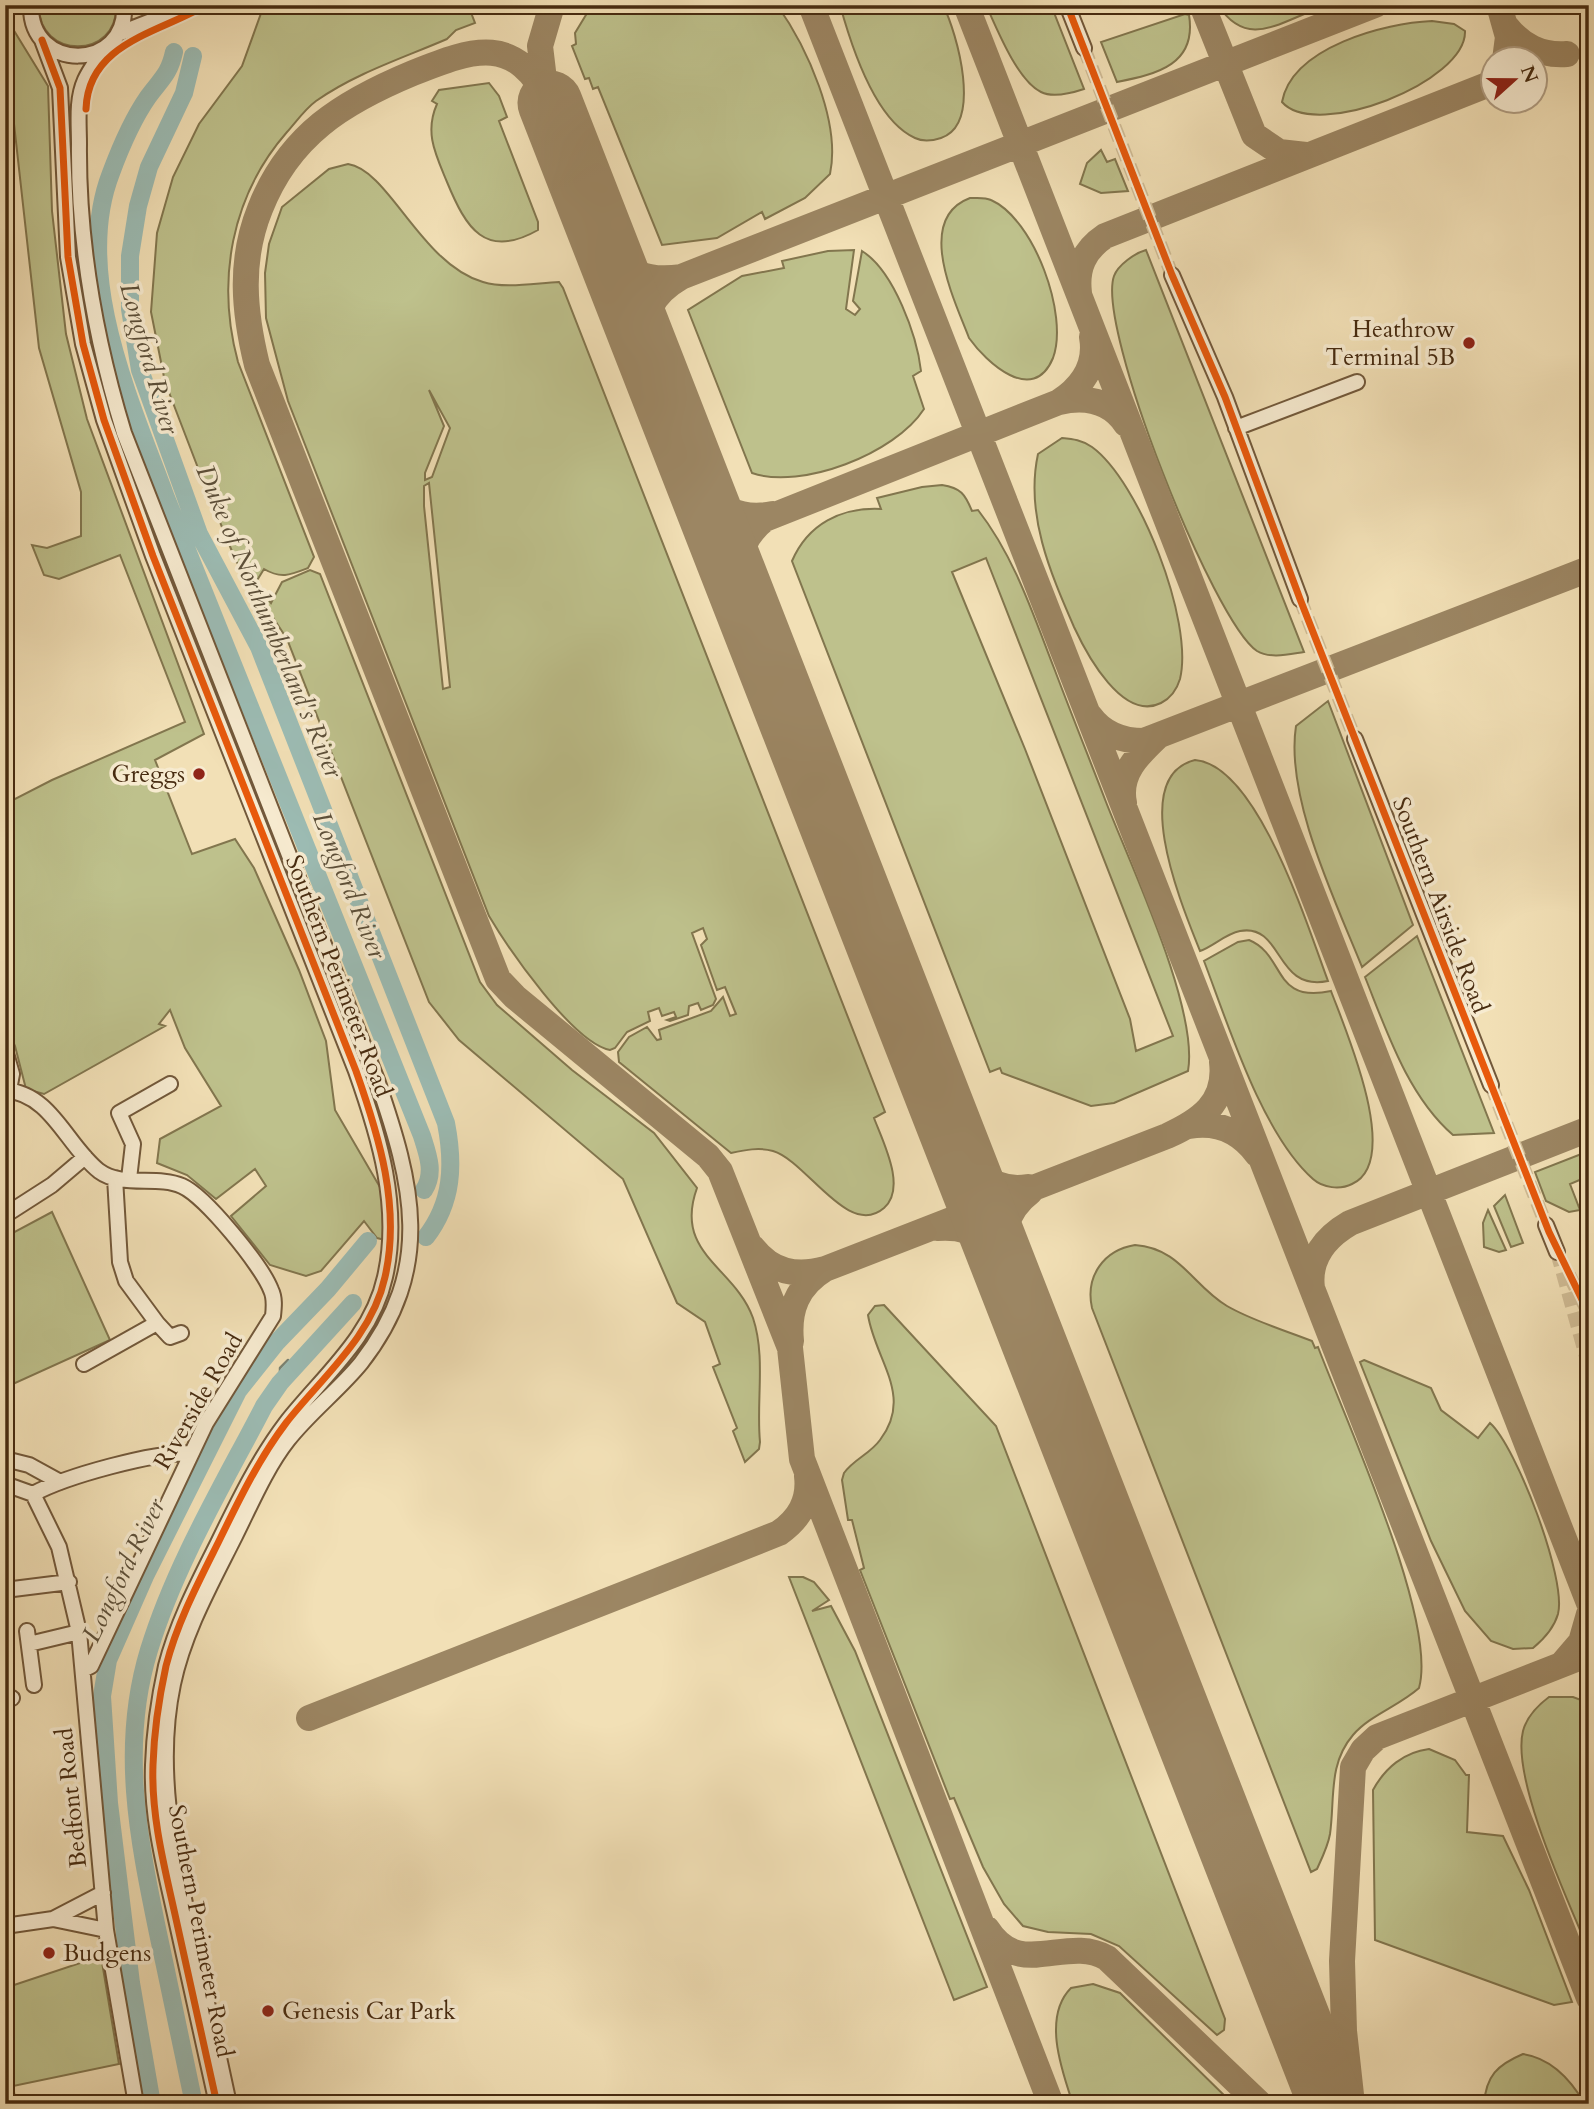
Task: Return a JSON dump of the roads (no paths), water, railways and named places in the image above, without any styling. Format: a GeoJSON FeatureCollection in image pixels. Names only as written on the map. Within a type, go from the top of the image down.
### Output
{"type":"FeatureCollection","features":[{"type":"Feature","properties":{"kind":"street","name":"Southern Perimeter Road"},"geometry":{"type":"LineString","coordinates":[[31,5],[33,26],[42,40],[60,88],[68,257],[83,344],[104,420],[153,555],[356,1071],[374,1123],[390,1211],[392,1236],[385,1277],[370,1316],[349,1349],[288,1420],[258,1463],[195,1589],[178,1628],[166,1667],[153,1767],[156,1811],[162,1855],[217,2104]]}},
{"type":"Feature","properties":{"kind":"street"},"geometry":{"type":"LineString","coordinates":[[118,34],[124,19],[124,5]]}},
{"type":"Feature","properties":{"kind":"street"},"geometry":{"type":"LineString","coordinates":[[143,5],[172,5]]}},
{"type":"Feature","properties":{"kind":"street"},"geometry":{"type":"LineString","coordinates":[[118,34],[192,5]]}},
{"type":"Feature","properties":{"kind":"street"},"geometry":{"type":"LineString","coordinates":[[1067,5],[1084,48]]}},
{"type":"Feature","properties":{"kind":"street","name":"Southern Perimeter Road"},"geometry":{"type":"LineString","coordinates":[[118,34],[104,49],[84,81],[79,103],[83,248],[108,382],[134,458],[377,1080],[404,1164],[411,1225],[408,1262],[388,1320],[361,1363],[289,1440],[271,1467],[187,1635],[173,1684],[167,1723],[167,1811],[229,2104]]}},
{"type":"Feature","properties":{"kind":"street"},"geometry":{"type":"LineString","coordinates":[[42,40],[67,56],[83,57],[104,49]]}},
{"type":"Feature","properties":{"kind":"street"},"geometry":{"type":"LineString","coordinates":[[1172,275],[1236,428],[1300,599]]}},
{"type":"Feature","properties":{"kind":"street"},"geometry":{"type":"LineString","coordinates":[[1236,428],[1356,383]]}},
{"type":"Feature","properties":{"kind":"street","name":"Southern Airside Road"},"geometry":{"type":"LineString","coordinates":[[1355,739],[1491,1085]]}},
{"type":"Feature","properties":{"kind":"street"},"geometry":{"type":"LineString","coordinates":[[5,1050],[12,1074],[7,1090],[22,1093],[46,1109],[99,1171],[122,1178]]}},
{"type":"Feature","properties":{"kind":"street"},"geometry":{"type":"LineString","coordinates":[[170,1084],[116,1109],[133,1144],[122,1178],[120,1262],[126,1281],[157,1323],[170,1337],[181,1333]]}},
{"type":"Feature","properties":{"kind":"street"},"geometry":{"type":"LineString","coordinates":[[10,1212],[52,1185],[85,1157]]}},
{"type":"Feature","properties":{"kind":"street","name":"Riverside Road"},"geometry":{"type":"LineString","coordinates":[[83,1670],[91,1666],[206,1423],[273,1316],[274,1304],[272,1291],[255,1265],[205,1202],[172,1182],[122,1178]]}},
{"type":"Feature","properties":{"kind":"street"},"geometry":{"type":"LineString","coordinates":[[1546,1225],[1557,1252]]}},
{"type":"Feature","properties":{"kind":"street"},"geometry":{"type":"LineString","coordinates":[[83,1364],[157,1323]]}},
{"type":"Feature","properties":{"kind":"street"},"geometry":{"type":"LineString","coordinates":[[5,1484],[33,1494],[60,1482],[148,1459],[191,1453]]}},
{"type":"Feature","properties":{"kind":"street"},"geometry":{"type":"LineString","coordinates":[[5,1459],[29,1465],[60,1482]]}},
{"type":"Feature","properties":{"kind":"street","name":"Bedfont Road"},"geometry":{"type":"LineString","coordinates":[[33,1494],[52,1528],[69,1582],[79,1632],[106,1930],[136,2104]]}},
{"type":"Feature","properties":{"kind":"street"},"geometry":{"type":"LineString","coordinates":[[5,1590],[69,1582]]}},
{"type":"Feature","properties":{"kind":"street"},"geometry":{"type":"LineString","coordinates":[[34,1685],[28,1638],[79,1632]]}},
{"type":"Feature","properties":{"kind":"street"},"geometry":{"type":"LineString","coordinates":[[5,1926],[52,1919],[103,1893]]}},
{"type":"Feature","properties":{"kind":"street"},"geometry":{"type":"LineString","coordinates":[[52,1919],[106,1930]]}},
{"type":"Feature","properties":{"kind":"waterway","name":"Longford River"},"geometry":{"type":"LineString","coordinates":[[174,52],[167,72],[142,106],[127,134],[111,173],[101,212],[98,252],[110,336],[136,419],[165,495],[422,1136],[430,1170],[424,1190]]}},
{"type":"Feature","properties":{"kind":"waterway","name":"Duke of Northumberland's River"},"geometry":{"type":"LineString","coordinates":[[193,56],[184,93],[149,167],[138,206],[130,256],[130,309],[140,370],[199,534],[259,647],[446,1123],[450,1153],[449,1182],[442,1210],[426,1237]]}},
{"type":"Feature","properties":{"kind":"waterway","name":"Longford River"},"geometry":{"type":"LineString","coordinates":[[152,2104],[131,1983],[109,1803],[102,1696],[108,1660],[145,1576],[238,1391],[277,1342],[328,1289],[368,1241]]}},
{"type":"Feature","properties":{"kind":"waterway","name":"Duke of Northumberland's River"},"geometry":{"type":"LineString","coordinates":[[194,2104],[139,1830],[134,1759],[140,1687],[149,1650],[172,1587],[264,1406],[280,1383],[353,1303]]}},
{"type":"Feature","properties":{"kind":"waterway"},"geometry":{"type":"LineString","coordinates":[[280,1383],[280,1368],[288,1360]]}},
{"type":"Feature","properties":{"kind":"tunnel"},"geometry":{"type":"LineString","coordinates":[[1084,48],[1172,275]]}},
{"type":"Feature","properties":{"kind":"tunnel"},"geometry":{"type":"LineString","coordinates":[[1300,599],[1355,739]]}},
{"type":"Feature","properties":{"kind":"tunnel"},"geometry":{"type":"LineString","coordinates":[[1491,1085],[1546,1225]]}},
{"type":"Feature","properties":{"kind":"tunnel"},"geometry":{"type":"LineString","coordinates":[[1557,1252],[1589,1367]]}},
{"type":"Feature","properties":{"kind":"tunnel"},"geometry":{"type":"LineString","coordinates":[[1569,1275],[1589,1314]]}},
{"type":"Feature","properties":{"kind":"place","name":"Heathrow Terminal 5B"},"geometry":{"type":"Point","coordinates":[1469,343]}},
{"type":"Feature","properties":{"kind":"place","name":"Greggs"},"geometry":{"type":"Point","coordinates":[199,774]}},
{"type":"Feature","properties":{"kind":"place","name":"Budgens"},"geometry":{"type":"Point","coordinates":[49,1953]}},
{"type":"Feature","properties":{"kind":"place","name":"Genesis Car Park"},"geometry":{"type":"Point","coordinates":[268,2011]}}]}
